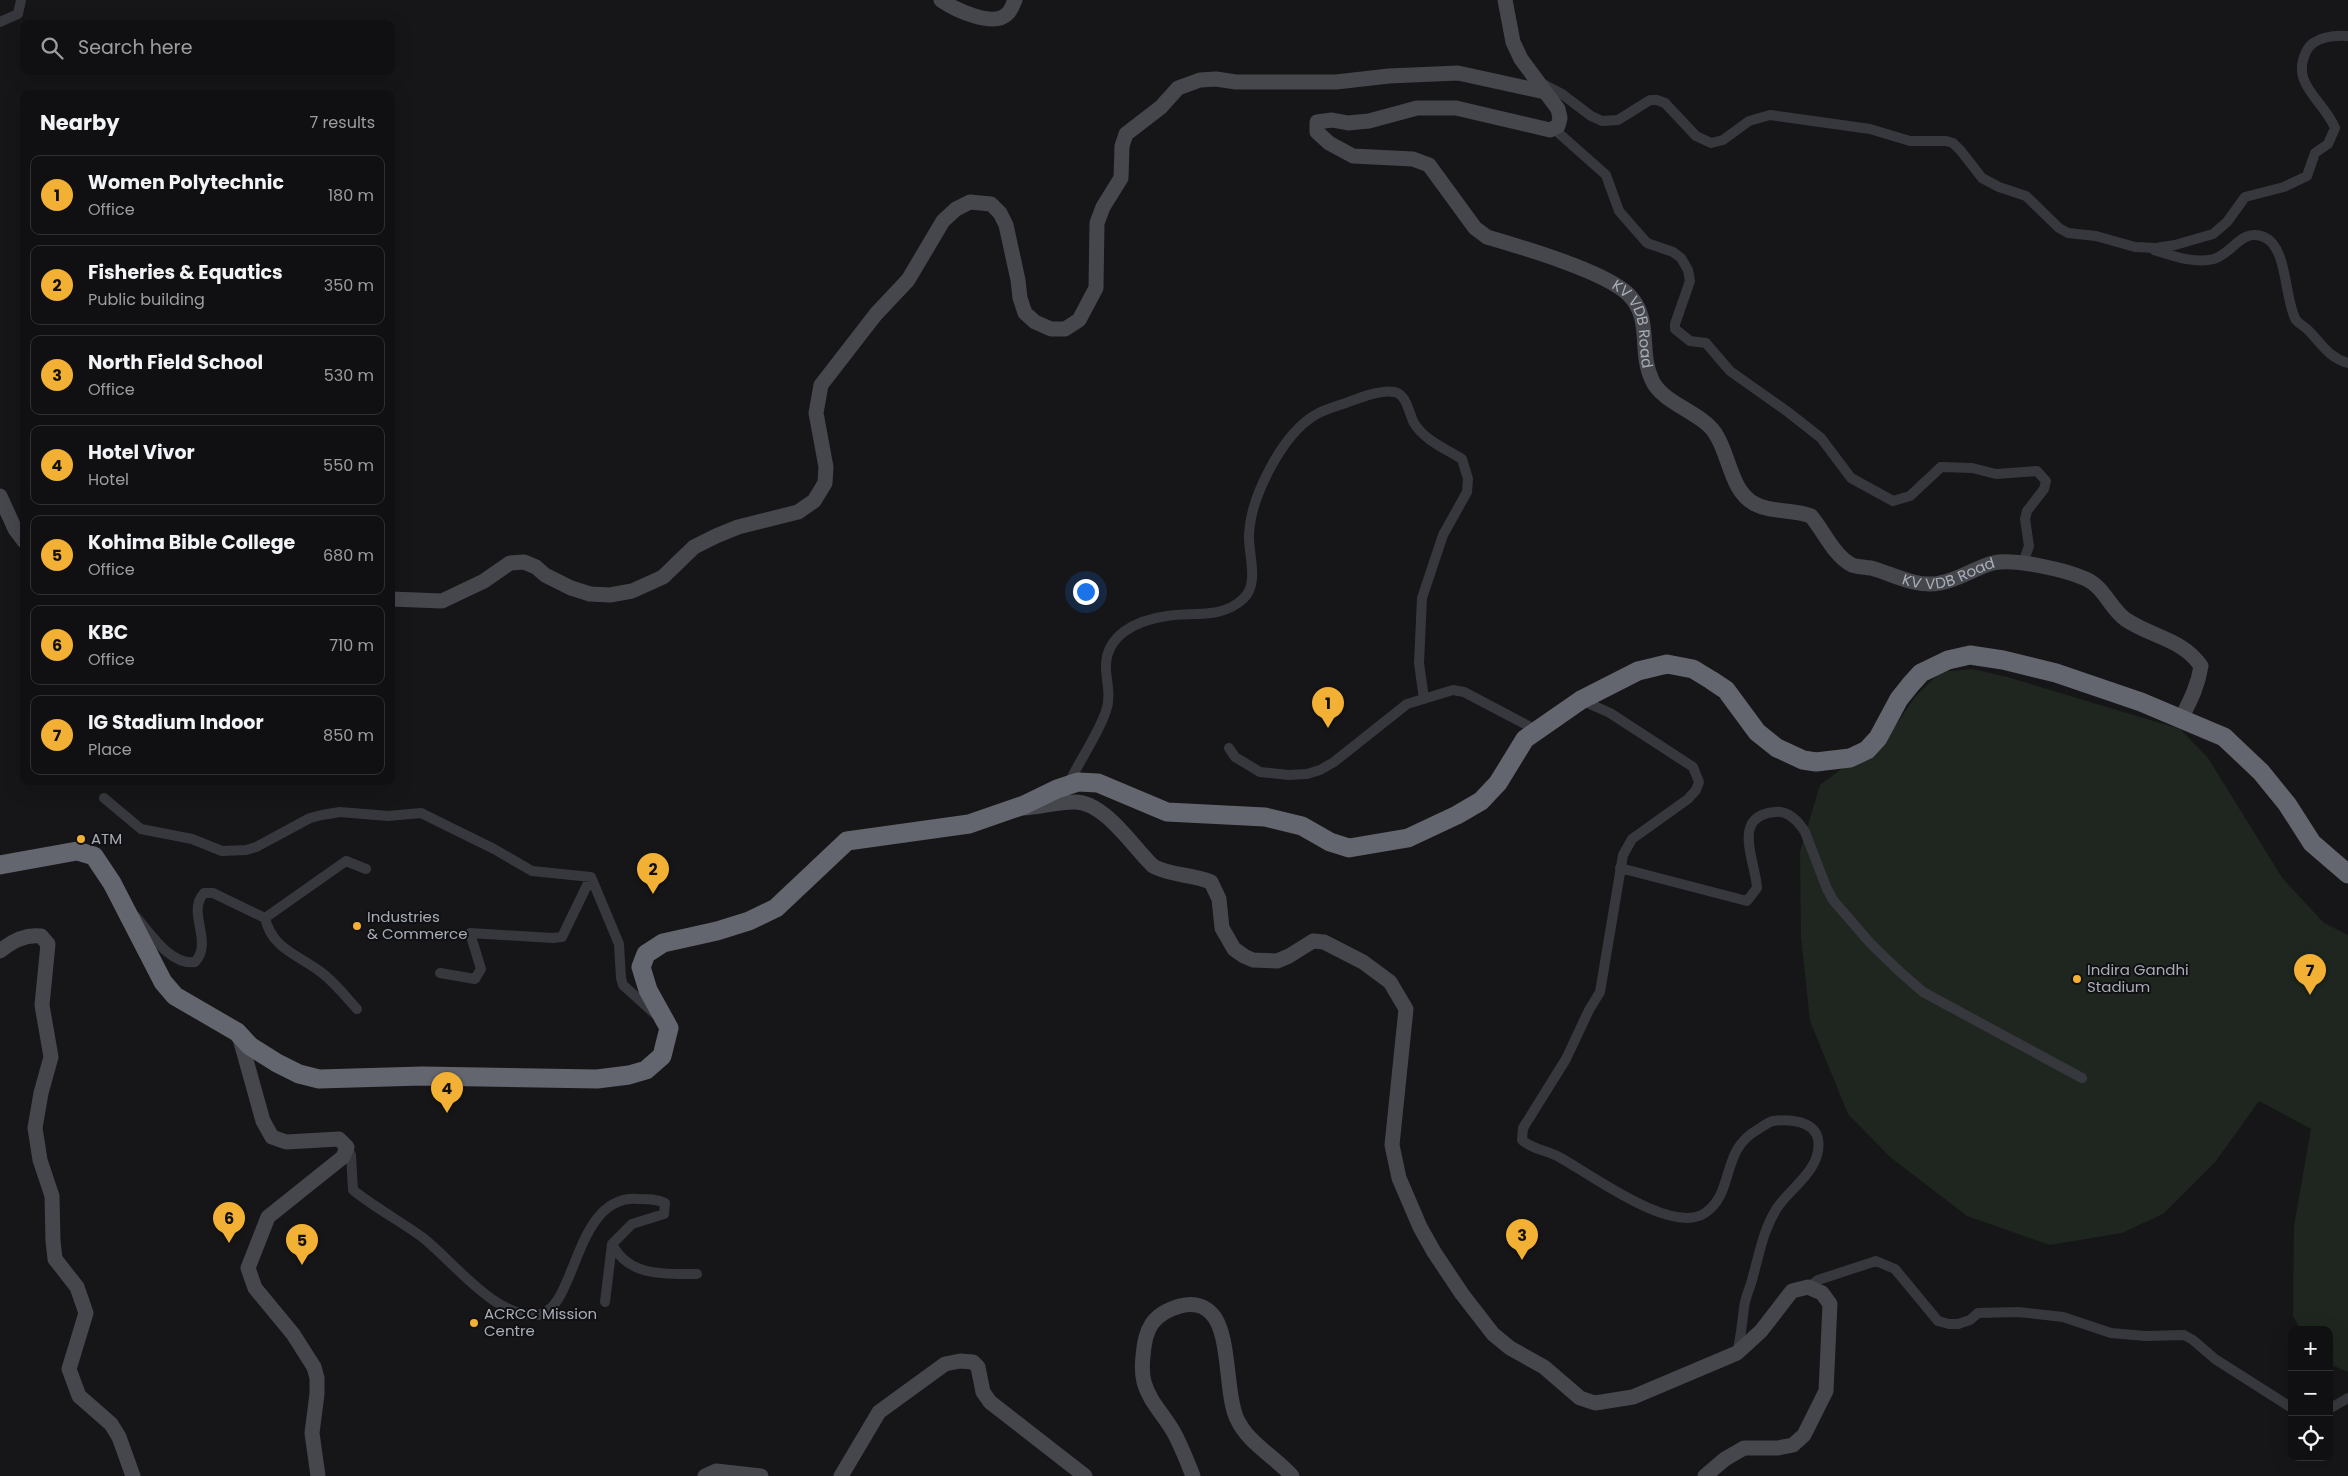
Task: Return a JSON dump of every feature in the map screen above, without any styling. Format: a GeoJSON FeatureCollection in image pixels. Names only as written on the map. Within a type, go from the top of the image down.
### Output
{"type":"FeatureCollection","features":[{"type":"Feature","properties":{"kind":"highway"},"geometry":{"type":"LineString","coordinates":[[0,865],[77,851],[94,856],[100,862],[158,973],[175,996],[237,1032],[250,1046],[299,1074],[320,1079],[422,1076],[597,1079],[629,1075],[646,1070],[662,1056],[669,1028],[648,990],[643,975],[641,967],[646,954],[663,943],[717,931],[749,921],[776,908],[847,841],[969,824],[1078,782],[1098,783],[1167,812],[1266,817],[1302,826],[1339,845],[1349,848],[1364,846],[1408,838],[1457,815],[1481,801],[1498,783],[1525,740],[1581,700],[1638,671],[1667,664],[1693,670],[1726,690],[1757,732],[1777,748],[1803,760],[1816,762],[1850,758],[1867,750],[1878,738],[1899,699],[1921,673],[1948,660],[1970,655],[2003,660],[2056,673],[2141,702],[2224,737],[2260,772],[2287,804],[2312,843],[2348,874]]}},
{"type":"Feature","properties":{"kind":"street"},"geometry":{"type":"LineString","coordinates":[[0,22],[18,14],[21,0]]}},
{"type":"Feature","properties":{"kind":"street"},"geometry":{"type":"LineString","coordinates":[[941,0],[971,15],[988,19],[1007,15],[1014,0]]}},
{"type":"Feature","properties":{"kind":"street"},"geometry":{"type":"LineString","coordinates":[[1505,0],[1513,42],[1535,80],[1558,109],[1560,118],[1558,126],[1553,128],[1606,175],[1619,212],[1647,243],[1673,252],[1681,258],[1688,270],[1690,281],[1675,324],[1678,334],[1690,342],[1706,343],[1730,371],[1821,438],[1851,478],[1894,501],[1910,496],[1940,467],[1972,468],[1996,474],[2037,471],[2043,476],[2044,489],[2027,511],[2025,519],[2028,546],[2023,563]]}},
{"type":"Feature","properties":{"kind":"street"},"geometry":{"type":"LineString","coordinates":[[2146,248],[2175,245],[2213,234],[2226,222],[2245,197],[2284,187],[2307,176],[2316,153],[2328,144],[2335,128],[2331,119],[2306,87],[2301,73],[2302,63],[2314,40],[2348,36]]}},
{"type":"Feature","properties":{"kind":"street"},"geometry":{"type":"LineString","coordinates":[[395,599],[442,601],[484,581],[510,563],[524,562],[571,588],[590,594],[610,596],[632,591],[663,577],[694,547],[716,536],[738,527],[798,512],[814,500],[826,483],[826,468],[816,413],[821,386],[865,328],[908,280],[943,221],[956,209],[970,202],[990,204],[1000,213],[1006,225],[1020,298],[1025,313],[1035,322],[1050,329],[1065,329],[1078,320],[1096,288],[1097,223],[1121,178],[1122,146],[1126,134],[1150,116],[1174,92],[1183,86],[1200,80],[1216,79],[1236,82],[1336,82],[1389,76],[1458,73],[1545,92]]}},
{"type":"Feature","properties":{"kind":"street"},"geometry":{"type":"LineString","coordinates":[[1535,80],[1562,94],[1591,116],[1602,121],[1618,120],[1650,100],[1658,100],[1665,103],[1696,136],[1711,143],[1723,140],[1749,120],[1770,116],[1870,129],[1910,141],[1946,141],[1961,150],[1982,178],[1999,187],[2026,196],[2064,230],[2146,248],[2184,259],[2214,259],[2242,238],[2254,234],[2272,242],[2277,252],[2284,274],[2286,291],[2297,322],[2307,329],[2323,349],[2335,359],[2348,363]]}},
{"type":"Feature","properties":{"kind":"street","name":"KV VDB Road"},"geometry":{"type":"LineString","coordinates":[[1553,128],[1550,130],[1541,129],[1456,108],[1417,108],[1369,121],[1348,123],[1332,120],[1317,122],[1317,132],[1329,143],[1353,156],[1412,159],[1429,165],[1474,228],[1487,237],[1581,269],[1627,293],[1640,308],[1652,381],[1668,397],[1714,431],[1724,449],[1741,493],[1756,504],[1811,516],[1841,555],[1852,565],[1869,568],[1917,584],[1938,584],[1958,579],[1994,562],[2023,563],[2086,579],[2100,588],[2124,618],[2182,646],[2201,666],[2196,689],[2181,719]]}},
{"type":"Feature","properties":{"kind":"street"},"geometry":{"type":"LineString","coordinates":[[1068,785],[1106,711],[1109,691],[1106,660],[1110,646],[1118,635],[1132,625],[1155,618],[1218,612],[1243,599],[1251,587],[1252,576],[1249,549],[1253,514],[1259,492],[1280,452],[1296,431],[1314,415],[1348,402],[1384,393],[1395,392],[1401,396],[1414,423],[1424,436],[1462,459],[1468,479],[1467,492],[1443,536],[1422,598],[1418,663],[1424,699]]}},
{"type":"Feature","properties":{"kind":"street"},"geometry":{"type":"LineString","coordinates":[[0,496],[14,529],[20,536]]}},
{"type":"Feature","properties":{"kind":"street"},"geometry":{"type":"LineString","coordinates":[[1229,748],[1235,758],[1260,772],[1289,776],[1307,774],[1320,770],[1334,762],[1407,704],[1453,690],[1464,692],[1538,731]]}},
{"type":"Feature","properties":{"kind":"street"},"geometry":{"type":"LineString","coordinates":[[1581,700],[1610,713],[1693,767],[1699,782],[1696,790],[1688,799],[1632,839],[1623,855],[1600,992],[1589,1010],[1566,1059],[1526,1123],[1522,1140],[1527,1145],[1561,1157],[1634,1201],[1681,1220],[1704,1214],[1722,1194],[1734,1151],[1752,1132],[1772,1122],[1790,1120],[1803,1123],[1813,1129],[1818,1139],[1817,1154],[1796,1188],[1777,1207],[1761,1240],[1753,1277],[1746,1294],[1737,1353]]}},
{"type":"Feature","properties":{"kind":"street"},"geometry":{"type":"LineString","coordinates":[[104,798],[142,829],[192,839],[222,851],[246,850],[310,818],[322,815],[340,812],[388,816],[421,813],[494,849],[532,871],[591,877]]}},
{"type":"Feature","properties":{"kind":"street"},"geometry":{"type":"LineString","coordinates":[[1009,810],[1076,802],[1096,809],[1112,821],[1153,866],[1162,871],[1198,877],[1210,882],[1219,898],[1222,928],[1234,949],[1244,956],[1253,960],[1277,961],[1313,941],[1324,942],[1363,962],[1390,982],[1406,1009],[1392,1145],[1399,1178],[1434,1252],[1482,1321],[1510,1348],[1544,1367],[1580,1398],[1595,1403],[1634,1397],[1737,1353],[1761,1331],[1792,1291],[1808,1287],[1818,1280],[1876,1261],[1895,1269],[1938,1321],[1949,1324],[1970,1320],[1978,1314],[1986,1312],[2018,1312],[2063,1317],[2111,1333],[2145,1336],[2184,1335],[2194,1340],[2215,1359],[2288,1405]]}},
{"type":"Feature","properties":{"kind":"street"},"geometry":{"type":"LineString","coordinates":[[1620,868],[1747,901],[1757,888],[1748,842],[1752,822],[1757,817],[1768,813],[1783,812],[1800,824],[1805,832],[1833,900],[1898,970],[1923,992],[2082,1078]]}},
{"type":"Feature","properties":{"kind":"street"},"geometry":{"type":"LineString","coordinates":[[265,918],[346,861],[366,869]]}},
{"type":"Feature","properties":{"kind":"street"},"geometry":{"type":"LineString","coordinates":[[440,973],[475,979],[481,969],[470,933],[562,937],[591,877]]}},
{"type":"Feature","properties":{"kind":"street"},"geometry":{"type":"LineString","coordinates":[[591,877],[619,944],[620,978],[623,985],[669,1028]]}},
{"type":"Feature","properties":{"kind":"street"},"geometry":{"type":"LineString","coordinates":[[118,896],[169,953],[182,963],[195,962],[201,955],[203,944],[197,911],[198,900],[204,893],[213,893],[265,918],[268,928],[279,945],[318,970],[357,1009]]}},
{"type":"Feature","properties":{"kind":"street"},"geometry":{"type":"LineString","coordinates":[[0,951],[23,937],[33,935],[41,936],[48,944],[42,1005],[51,1057],[41,1093],[36,1128],[40,1160],[52,1196],[53,1241],[56,1259],[76,1288],[86,1312],[69,1369],[79,1396],[111,1424],[119,1437],[132,1476]]}},
{"type":"Feature","properties":{"kind":"street"},"geometry":{"type":"LineString","coordinates":[[237,1032],[263,1121],[272,1137],[286,1142],[339,1138],[351,1155],[353,1190],[426,1240],[478,1287],[516,1312],[538,1315],[553,1308],[594,1222],[606,1207],[618,1200],[635,1198],[660,1200],[665,1203],[664,1214],[632,1224],[612,1244],[605,1302]]}},
{"type":"Feature","properties":{"kind":"street"},"geometry":{"type":"LineString","coordinates":[[318,1476],[312,1433],[317,1394],[317,1378],[314,1367],[293,1334],[255,1288],[250,1279],[248,1268],[268,1217],[343,1157],[347,1147]]}},
{"type":"Feature","properties":{"kind":"street"},"geometry":{"type":"LineString","coordinates":[[612,1244],[618,1256],[629,1265],[646,1272],[697,1274]]}},
{"type":"Feature","properties":{"kind":"street"},"geometry":{"type":"LineString","coordinates":[[1705,1476],[1744,1448],[1778,1448],[1793,1445],[1804,1435],[1813,1421],[1826,1391],[1830,1304],[1822,1293],[1808,1287]]}},
{"type":"Feature","properties":{"kind":"street"},"geometry":{"type":"LineString","coordinates":[[1193,1476],[1172,1430],[1154,1403],[1144,1383],[1142,1368],[1147,1330],[1156,1318],[1173,1308],[1188,1304],[1204,1307],[1213,1314],[1226,1357],[1236,1418],[1245,1433],[1292,1476]]}},
{"type":"Feature","properties":{"kind":"street"},"geometry":{"type":"LineString","coordinates":[[841,1476],[879,1412],[945,1364],[960,1361],[973,1362],[978,1367],[983,1392],[990,1402],[1085,1476]]}},
{"type":"Feature","properties":{"kind":"street"},"geometry":{"type":"LineString","coordinates":[[2333,1407],[2348,1398]]}},
{"type":"Feature","properties":{"kind":"street"},"geometry":{"type":"LineString","coordinates":[[705,1476],[716,1471],[761,1476]]}},
{"type":"Feature","properties":{"kind":"shaded area","name":"Indira Gandhi Stadium"},"geometry":{"type":"Polygon","coordinates":[[[1973,669],[2007,677],[2180,729],[2208,758],[2283,879],[2324,923],[2348,935],[2348,1372],[2333,1366],[2333,1326],[2299,1326],[2293,1316],[2294,1226],[2311,1129],[2259,1101],[2216,1161],[2163,1214],[2122,1233],[2050,1245],[1967,1216],[1890,1157],[1848,1114],[1810,1021],[1801,937],[1800,852],[1820,785],[1843,768],[1875,756],[1915,697],[1940,672],[1973,669]]]}},
{"type":"Feature","properties":{"kind":"place","name":"Women Polytechnic"},"geometry":{"type":"Point","coordinates":[1328,728]}},
{"type":"Feature","properties":{"kind":"place","name":"ATM"},"geometry":{"type":"Point","coordinates":[81,839]}},
{"type":"Feature","properties":{"kind":"place","name":"Fisheries & Equatics"},"geometry":{"type":"Point","coordinates":[653,894]}},
{"type":"Feature","properties":{"kind":"place","name":"Industries & Commerce"},"geometry":{"type":"Point","coordinates":[357,926]}},
{"type":"Feature","properties":{"kind":"place","name":"Indira Gandhi Stadium"},"geometry":{"type":"Point","coordinates":[2077,979]}},
{"type":"Feature","properties":{"kind":"place","name":"IG Stadium Indoor"},"geometry":{"type":"Point","coordinates":[2310,995]}},
{"type":"Feature","properties":{"kind":"place","name":"Hotel Vivor"},"geometry":{"type":"Point","coordinates":[447,1113]}},
{"type":"Feature","properties":{"kind":"place","name":"KBC"},"geometry":{"type":"Point","coordinates":[229,1243]}},
{"type":"Feature","properties":{"kind":"place","name":"North Field School"},"geometry":{"type":"Point","coordinates":[1522,1260]}},
{"type":"Feature","properties":{"kind":"place","name":"Kohima Bible College"},"geometry":{"type":"Point","coordinates":[302,1265]}},
{"type":"Feature","properties":{"kind":"place","name":"ACRCC Mission Centre"},"geometry":{"type":"Point","coordinates":[474,1323]}}]}
